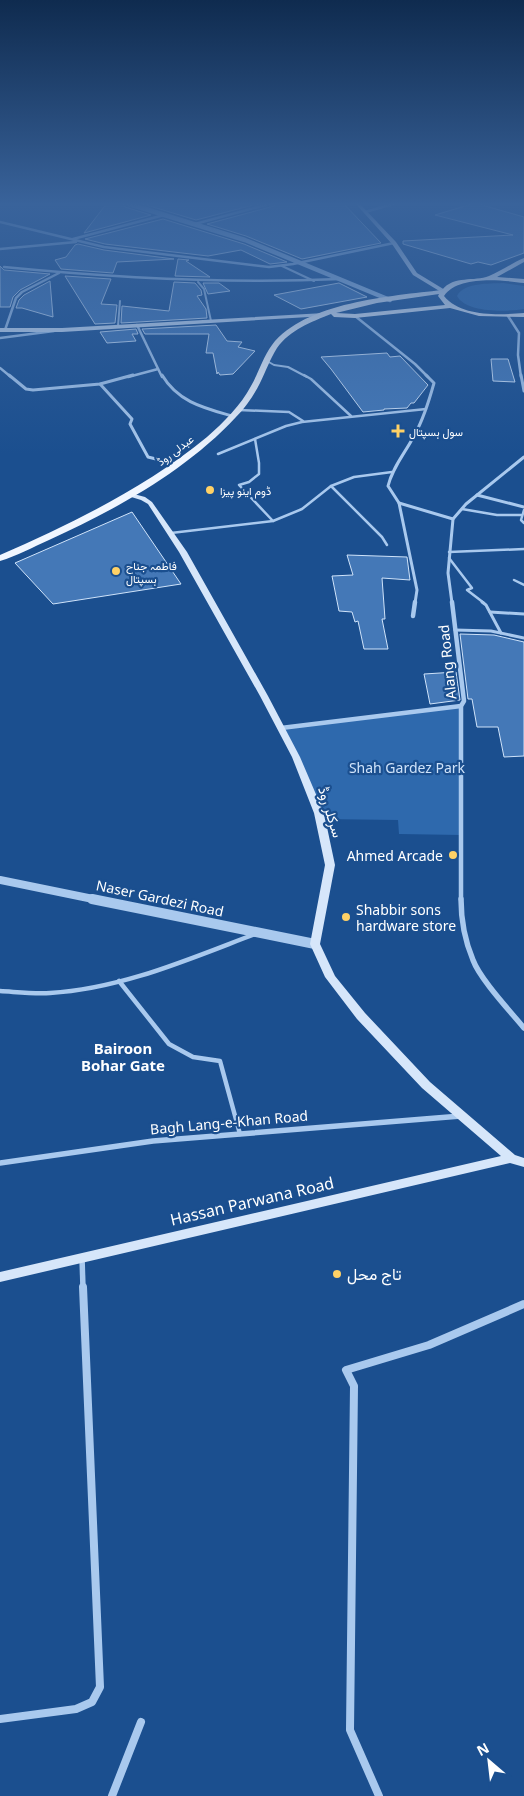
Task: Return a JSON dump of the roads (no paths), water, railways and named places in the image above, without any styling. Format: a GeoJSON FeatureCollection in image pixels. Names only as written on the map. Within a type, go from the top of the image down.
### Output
{"type":"FeatureCollection","features":[{"type":"Feature","properties":{"kind":"main road"},"geometry":{"type":"LineString","coordinates":[[436,287],[443,291],[442,299],[452,306],[477,314],[524,315]]}},
{"type":"Feature","properties":{"kind":"main road","name":"عبدلی روڈ"},"geometry":{"type":"LineString","coordinates":[[0,558],[94,516],[130,495],[176,464],[212,436],[234,413],[254,387],[276,344],[287,333],[337,310],[443,291],[452,287]]}},
{"type":"Feature","properties":{"kind":"main road","name":"عبدلی روڈ"},"geometry":{"type":"LineString","coordinates":[[324,315],[355,316],[452,306]]}},
{"type":"Feature","properties":{"kind":"main road"},"geometry":{"type":"LineString","coordinates":[[3,330],[62,330],[324,315]]}},
{"type":"Feature","properties":{"kind":"main road","name":"سرکلر روڈ"},"geometry":{"type":"LineString","coordinates":[[130,495],[143,498],[150,503],[171,533],[264,696],[296,757],[319,814],[330,864],[315,944]]}},
{"type":"Feature","properties":{"kind":"main road"},"geometry":{"type":"LineString","coordinates":[[315,944],[330,977],[361,1016],[426,1085],[461,1116],[524,1164]]}},
{"type":"Feature","properties":{"kind":"main road","name":"Hassan Parwana Road"},"geometry":{"type":"LineString","coordinates":[[0,1277],[517,1158]]}},
{"type":"Feature","properties":{"kind":"street"},"geometry":{"type":"LineString","coordinates":[[3,330],[16,298],[22,292],[32,287]]}},
{"type":"Feature","properties":{"kind":"street"},"geometry":{"type":"LineString","coordinates":[[360,287],[390,300]]}},
{"type":"Feature","properties":{"kind":"street"},"geometry":{"type":"LineString","coordinates":[[355,316],[415,364],[434,383],[426,409],[413,438],[392,472],[388,486],[398,503],[417,590],[413,616]]}},
{"type":"Feature","properties":{"kind":"street"},"geometry":{"type":"LineString","coordinates":[[508,316],[519,333],[520,373],[524,391]]}},
{"type":"Feature","properties":{"kind":"street"},"geometry":{"type":"LineString","coordinates":[[137,325],[158,369],[176,394],[200,407],[234,413]]}},
{"type":"Feature","properties":{"kind":"street"},"geometry":{"type":"LineString","coordinates":[[0,338],[62,330]]}},
{"type":"Feature","properties":{"kind":"street"},"geometry":{"type":"LineString","coordinates":[[519,333],[524,334]]}},
{"type":"Feature","properties":{"kind":"street"},"geometry":{"type":"LineString","coordinates":[[0,368],[26,389],[42,390],[100,384],[158,369]]}},
{"type":"Feature","properties":{"kind":"street"},"geometry":{"type":"LineString","coordinates":[[100,384],[132,420],[130,424],[148,457],[176,464]]}},
{"type":"Feature","properties":{"kind":"street"},"geometry":{"type":"LineString","coordinates":[[398,503],[453,518],[477,495],[524,457]]}},
{"type":"Feature","properties":{"kind":"street"},"geometry":{"type":"LineString","coordinates":[[477,495],[524,508]]}},
{"type":"Feature","properties":{"kind":"street","name":"Alang Road"},"geometry":{"type":"LineString","coordinates":[[453,518],[448,552],[448,573],[464,695],[464,701],[461,706],[461,915],[473,961],[498,997],[524,1028]]}},
{"type":"Feature","properties":{"kind":"street"},"geometry":{"type":"LineString","coordinates":[[281,728],[461,706]]}},
{"type":"Feature","properties":{"kind":"street","name":"Naser Gardezi Road"},"geometry":{"type":"LineString","coordinates":[[0,880],[315,944]]}},
{"type":"Feature","properties":{"kind":"street","name":"Bagh Lang-e-Khan Road"},"geometry":{"type":"LineString","coordinates":[[0,1163],[152,1141],[461,1116]]}},
{"type":"Feature","properties":{"kind":"street"},"geometry":{"type":"LineString","coordinates":[[0,1718],[86,1706],[95,1700],[100,1687],[82,1257]]}},
{"type":"Feature","properties":{"kind":"street"},"geometry":{"type":"LineString","coordinates":[[379,1796],[350,1730],[354,1386],[346,1370],[429,1345],[524,1304]]}},
{"type":"Feature","properties":{"kind":"street"},"geometry":{"type":"LineString","coordinates":[[112,1796],[141,1722]]}},
{"type":"Feature","properties":{"kind":"lane"},"geometry":{"type":"LineString","coordinates":[[202,287],[211,321]]}},
{"type":"Feature","properties":{"kind":"lane"},"geometry":{"type":"LineString","coordinates":[[118,326],[120,301]]}},
{"type":"Feature","properties":{"kind":"lane"},"geometry":{"type":"LineString","coordinates":[[267,360],[274,365],[288,367],[311,379],[351,416]]}},
{"type":"Feature","properties":{"kind":"lane"},"geometry":{"type":"LineString","coordinates":[[218,454],[276,431],[280,426],[303,421],[426,409]]}},
{"type":"Feature","properties":{"kind":"lane"},"geometry":{"type":"LineString","coordinates":[[234,413],[289,412],[303,421]]}},
{"type":"Feature","properties":{"kind":"lane"},"geometry":{"type":"LineString","coordinates":[[255,439],[260,469],[259,475],[255,480],[238,485],[273,520]]}},
{"type":"Feature","properties":{"kind":"lane"},"geometry":{"type":"LineString","coordinates":[[171,533],[273,520],[302,509],[330,486],[354,477],[392,472]]}},
{"type":"Feature","properties":{"kind":"lane"},"geometry":{"type":"LineString","coordinates":[[330,486],[382,537],[387,545]]}},
{"type":"Feature","properties":{"kind":"lane"},"geometry":{"type":"LineString","coordinates":[[524,508],[521,514],[521,520],[524,524]]}},
{"type":"Feature","properties":{"kind":"lane"},"geometry":{"type":"LineString","coordinates":[[462,509],[496,515],[521,514]]}},
{"type":"Feature","properties":{"kind":"lane"},"geometry":{"type":"LineString","coordinates":[[448,552],[524,549]]}},
{"type":"Feature","properties":{"kind":"lane"},"geometry":{"type":"LineString","coordinates":[[448,558],[472,588],[467,590],[486,606],[501,633]]}},
{"type":"Feature","properties":{"kind":"lane"},"geometry":{"type":"LineString","coordinates":[[514,580],[524,585]]}},
{"type":"Feature","properties":{"kind":"lane"},"geometry":{"type":"LineString","coordinates":[[490,612],[524,614]]}},
{"type":"Feature","properties":{"kind":"lane"},"geometry":{"type":"LineString","coordinates":[[456,630],[501,633],[524,638]]}},
{"type":"Feature","properties":{"kind":"lane"},"geometry":{"type":"LineString","coordinates":[[0,991],[56,993],[119,981],[166,968],[259,933]]}},
{"type":"Feature","properties":{"kind":"lane"},"geometry":{"type":"LineString","coordinates":[[119,981],[169,1044],[193,1057],[220,1061],[240,1134]]}},
{"type":"Feature","properties":{"kind":"place","name":"سول ہسپتال"},"geometry":{"type":"Point","coordinates":[398,431]}},
{"type":"Feature","properties":{"kind":"place","name":"ڈوم اینو پیزا"},"geometry":{"type":"Point","coordinates":[210,490]}},
{"type":"Feature","properties":{"kind":"place","name":"فاطمہ جناح ہسپتال"},"geometry":{"type":"Point","coordinates":[116,571]}},
{"type":"Feature","properties":{"kind":"place","name":"Ahmed Arcade"},"geometry":{"type":"Point","coordinates":[453,855]}},
{"type":"Feature","properties":{"kind":"place","name":"Shabbir sons hardware store"},"geometry":{"type":"Point","coordinates":[346,917]}},
{"type":"Feature","properties":{"kind":"place","name":"تاج محل"},"geometry":{"type":"Point","coordinates":[337,1274]}},
{"type":"Feature","properties":{"kind":"district","name":"Bairoon Bohar Gate"},"geometry":{"type":"Point","coordinates":[123,1056]}},
{"type":"Feature","properties":{"kind":"park label","name":"Shah Gardez Park"},"geometry":{"type":"Point","coordinates":[407,767]}}]}
